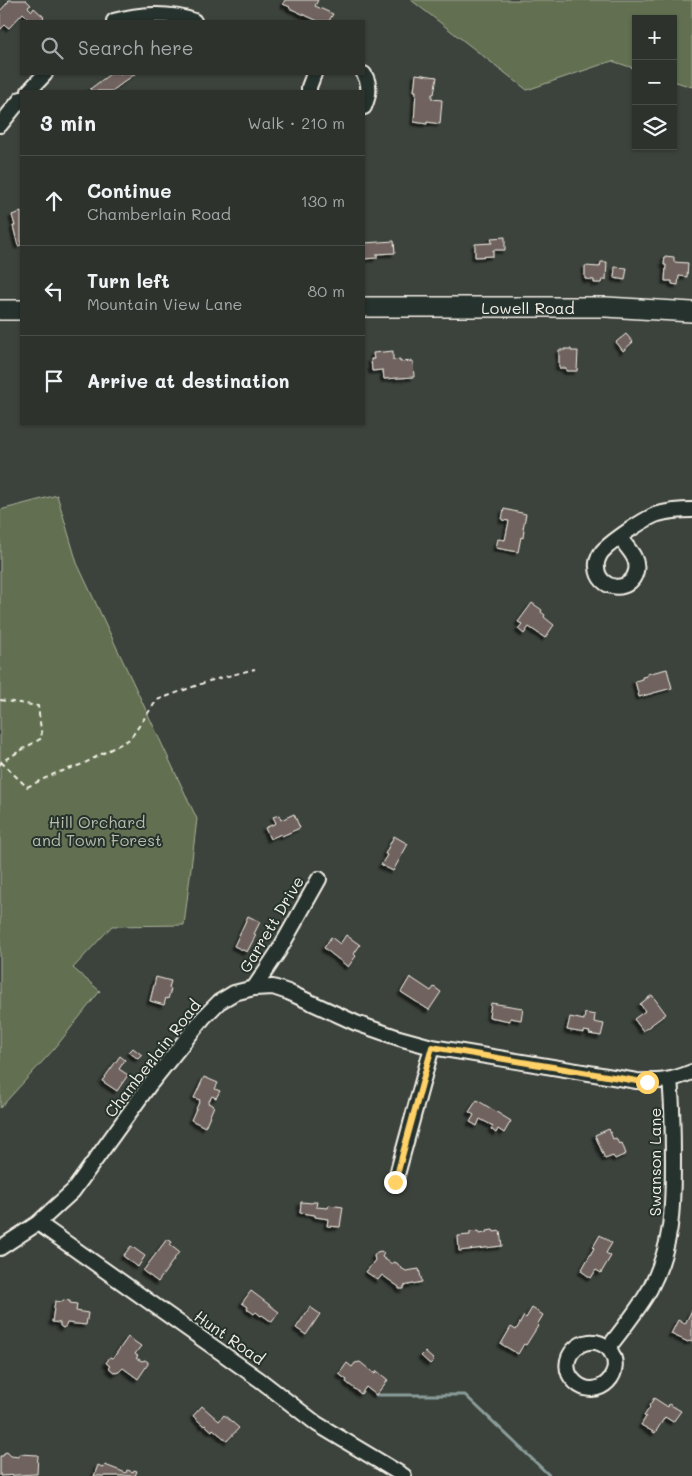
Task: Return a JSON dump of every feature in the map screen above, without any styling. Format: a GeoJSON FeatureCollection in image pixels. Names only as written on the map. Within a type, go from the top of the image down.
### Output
{"type":"FeatureCollection","features":[{"type":"Feature","properties":{"kind":"street"},"geometry":{"type":"LineString","coordinates":[[118,20],[149,15],[188,20]]}},
{"type":"Feature","properties":{"kind":"street"},"geometry":{"type":"LineString","coordinates":[[30,90],[44,75]]}},
{"type":"Feature","properties":{"kind":"street"},"geometry":{"type":"LineString","coordinates":[[365,75],[369,88],[365,106]]}},
{"type":"Feature","properties":{"kind":"street"},"geometry":{"type":"LineString","coordinates":[[0,125],[20,100]]}},
{"type":"Feature","properties":{"kind":"street","name":"Lowell Road"},"geometry":{"type":"LineString","coordinates":[[365,307],[606,308],[692,312]]}},
{"type":"Feature","properties":{"kind":"street"},"geometry":{"type":"LineString","coordinates":[[0,310],[20,310]]}},
{"type":"Feature","properties":{"kind":"street"},"geometry":{"type":"LineString","coordinates":[[620,538],[652,516],[668,512],[692,510]]}},
{"type":"Feature","properties":{"kind":"street","name":"Garrett Drive"},"geometry":{"type":"LineString","coordinates":[[254,988],[278,952],[319,879]]}},
{"type":"Feature","properties":{"kind":"street","name":"Chamberlain Road"},"geometry":{"type":"LineString","coordinates":[[0,1248],[38,1222],[73,1191],[150,1084],[203,1018],[220,1002],[234,993],[254,988],[273,987],[356,1023],[432,1047],[637,1081],[658,1082],[692,1072]]}},
{"type":"Feature","properties":{"kind":"street"},"geometry":{"type":"LineString","coordinates":[[395,1182],[432,1047]]}},
{"type":"Feature","properties":{"kind":"street","name":"Swanson Lane"},"geometry":{"type":"LineString","coordinates":[[608,1348],[636,1313],[663,1259],[668,1242],[673,1205],[673,1124],[670,1080]]}},
{"type":"Feature","properties":{"kind":"street","name":"Hunt Road"},"geometry":{"type":"LineString","coordinates":[[38,1222],[260,1380],[317,1424],[404,1476]]}},
{"type":"Feature","properties":{"kind":"path"},"geometry":{"type":"LineString","coordinates":[[0,700],[38,706],[42,738],[1,764],[28,787],[54,774],[83,764],[130,739],[157,700],[254,668]]}},
{"type":"Feature","properties":{"kind":"green space"},"geometry":{"type":"Polygon","coordinates":[[[411,0],[692,0],[692,87],[677,82],[677,15],[632,15],[632,68],[612,61],[527,90],[411,0]]]}},
{"type":"Feature","properties":{"kind":"green space","name":"Hill Orchard and Town Forest"},"geometry":{"type":"Polygon","coordinates":[[[57,495],[77,563],[197,819],[184,925],[112,926],[73,968],[100,991],[55,1048],[0,1108],[0,510],[57,495]]]}},
{"type":"Feature","properties":{"kind":"building"},"geometry":{"type":"Polygon","coordinates":[[[26,0],[31,5],[28,7],[32,11],[34,8],[44,17],[41,20],[30,20],[23,13],[9,28],[5,25],[0,30],[0,11],[9,1],[26,0]]]}},
{"type":"Feature","properties":{"kind":"building"},"geometry":{"type":"Polygon","coordinates":[[[285,0],[318,0],[315,6],[333,14],[330,20],[316,20],[283,4],[285,0]]]}},
{"type":"Feature","properties":{"kind":"building"},"geometry":{"type":"Polygon","coordinates":[[[416,74],[437,77],[432,99],[442,100],[440,124],[414,122],[416,74]]]}},
{"type":"Feature","properties":{"kind":"building"},"geometry":{"type":"Polygon","coordinates":[[[109,75],[134,75],[113,90],[90,89],[109,75]]]}},
{"type":"Feature","properties":{"kind":"building"},"geometry":{"type":"Polygon","coordinates":[[[20,212],[20,245],[18,246],[13,226],[15,226],[12,215],[20,212]]]}},
{"type":"Feature","properties":{"kind":"building"},"geometry":{"type":"Polygon","coordinates":[[[505,237],[505,250],[493,250],[493,256],[475,257],[475,244],[492,243],[491,238],[505,237]]]}},
{"type":"Feature","properties":{"kind":"building"},"geometry":{"type":"Polygon","coordinates":[[[394,241],[395,253],[377,254],[377,258],[365,259],[365,243],[394,241]]]}},
{"type":"Feature","properties":{"kind":"building"},"geometry":{"type":"Polygon","coordinates":[[[665,256],[674,257],[674,262],[688,263],[687,277],[679,276],[678,285],[672,284],[672,281],[665,281],[665,256]]]}},
{"type":"Feature","properties":{"kind":"building"},"geometry":{"type":"Polygon","coordinates":[[[601,262],[607,262],[606,280],[602,280],[601,283],[594,283],[594,280],[585,279],[585,266],[600,267],[601,262]]]}},
{"type":"Feature","properties":{"kind":"building"},"geometry":{"type":"Polygon","coordinates":[[[615,267],[627,268],[625,280],[614,278],[615,267]]]}},
{"type":"Feature","properties":{"kind":"building"},"geometry":{"type":"Polygon","coordinates":[[[626,334],[633,342],[623,351],[616,342],[626,334]]]}},
{"type":"Feature","properties":{"kind":"building"},"geometry":{"type":"Polygon","coordinates":[[[559,350],[578,351],[577,371],[566,371],[566,368],[559,368],[559,350]]]}},
{"type":"Feature","properties":{"kind":"building"},"geometry":{"type":"Polygon","coordinates":[[[393,351],[393,360],[400,359],[400,362],[413,361],[414,377],[384,379],[383,370],[372,371],[371,359],[374,359],[373,353],[393,351]]]}},
{"type":"Feature","properties":{"kind":"building"},"geometry":{"type":"Polygon","coordinates":[[[504,509],[526,514],[523,538],[521,537],[518,552],[496,548],[498,539],[505,540],[509,521],[502,520],[504,509]]]}},
{"type":"Feature","properties":{"kind":"building"},"geometry":{"type":"Polygon","coordinates":[[[532,603],[542,610],[541,612],[545,615],[544,617],[554,625],[545,638],[529,627],[524,634],[518,629],[522,624],[518,622],[532,603]]]}},
{"type":"Feature","properties":{"kind":"building"},"geometry":{"type":"Polygon","coordinates":[[[667,669],[672,688],[639,697],[635,681],[642,679],[647,674],[667,669]]]}},
{"type":"Feature","properties":{"kind":"building"},"geometry":{"type":"Polygon","coordinates":[[[294,814],[300,828],[270,839],[265,828],[276,823],[273,817],[279,815],[281,820],[294,814]]]}},
{"type":"Feature","properties":{"kind":"building"},"geometry":{"type":"Polygon","coordinates":[[[394,836],[408,844],[393,871],[381,865],[394,836]]]}},
{"type":"Feature","properties":{"kind":"building"},"geometry":{"type":"Polygon","coordinates":[[[248,916],[260,922],[247,952],[234,946],[248,916]]]}},
{"type":"Feature","properties":{"kind":"building"},"geometry":{"type":"Polygon","coordinates":[[[346,935],[360,945],[354,954],[356,956],[348,967],[324,948],[331,937],[340,944],[346,935]]]}},
{"type":"Feature","properties":{"kind":"building"},"geometry":{"type":"Polygon","coordinates":[[[156,977],[171,981],[169,988],[171,989],[164,1005],[150,1001],[156,977]]]}},
{"type":"Feature","properties":{"kind":"building"},"geometry":{"type":"Polygon","coordinates":[[[410,977],[431,991],[434,987],[441,992],[429,1010],[401,992],[410,977]]]}},
{"type":"Feature","properties":{"kind":"building"},"geometry":{"type":"Polygon","coordinates":[[[652,995],[666,1014],[643,1031],[634,1019],[645,1011],[640,1004],[652,995]]]}},
{"type":"Feature","properties":{"kind":"building"},"geometry":{"type":"Polygon","coordinates":[[[491,1003],[523,1008],[521,1020],[510,1018],[510,1021],[489,1017],[491,1003]]]}},
{"type":"Feature","properties":{"kind":"building"},"geometry":{"type":"Polygon","coordinates":[[[585,1013],[595,1015],[594,1022],[604,1024],[601,1036],[589,1034],[590,1032],[584,1031],[584,1033],[567,1030],[570,1017],[584,1020],[585,1013]]]}},
{"type":"Feature","properties":{"kind":"building"},"geometry":{"type":"Polygon","coordinates":[[[133,1048],[142,1055],[138,1059],[129,1052],[133,1048]]]}},
{"type":"Feature","properties":{"kind":"building"},"geometry":{"type":"Polygon","coordinates":[[[120,1056],[125,1060],[119,1069],[128,1075],[117,1091],[102,1081],[120,1056]]]}},
{"type":"Feature","properties":{"kind":"building"},"geometry":{"type":"Polygon","coordinates":[[[204,1077],[218,1083],[215,1089],[220,1091],[216,1098],[212,1096],[208,1103],[214,1106],[205,1127],[191,1120],[200,1100],[194,1098],[204,1077]]]}},
{"type":"Feature","properties":{"kind":"building"},"geometry":{"type":"Polygon","coordinates":[[[477,1100],[511,1121],[504,1133],[498,1129],[496,1133],[491,1129],[493,1126],[480,1119],[477,1126],[470,1122],[474,1115],[469,1112],[477,1100]]]}},
{"type":"Feature","properties":{"kind":"building"},"geometry":{"type":"Polygon","coordinates":[[[609,1129],[613,1139],[616,1138],[619,1144],[622,1143],[626,1154],[615,1159],[613,1156],[605,1159],[595,1135],[609,1129]]]}},
{"type":"Feature","properties":{"kind":"building"},"geometry":{"type":"Polygon","coordinates":[[[301,1202],[317,1202],[316,1207],[328,1208],[329,1205],[343,1207],[340,1227],[327,1226],[328,1219],[300,1213],[301,1202]]]}},
{"type":"Feature","properties":{"kind":"building"},"geometry":{"type":"Polygon","coordinates":[[[493,1230],[494,1232],[500,1231],[502,1246],[459,1251],[458,1236],[470,1235],[470,1232],[479,1231],[479,1234],[493,1230]]]}},
{"type":"Feature","properties":{"kind":"building"},"geometry":{"type":"Polygon","coordinates":[[[600,1235],[612,1243],[606,1253],[611,1256],[601,1273],[596,1270],[591,1278],[581,1271],[600,1235]]]}},
{"type":"Feature","properties":{"kind":"building"},"geometry":{"type":"Polygon","coordinates":[[[167,1239],[172,1242],[170,1245],[179,1252],[158,1282],[143,1271],[167,1239]]]}},
{"type":"Feature","properties":{"kind":"building"},"geometry":{"type":"Polygon","coordinates":[[[131,1246],[145,1256],[138,1267],[123,1256],[131,1246]]]}},
{"type":"Feature","properties":{"kind":"building"},"geometry":{"type":"Polygon","coordinates":[[[381,1251],[384,1253],[382,1257],[392,1264],[393,1262],[397,1263],[406,1271],[419,1269],[422,1282],[399,1289],[399,1287],[382,1275],[378,1280],[366,1272],[375,1260],[374,1256],[377,1252],[381,1251]]]}},
{"type":"Feature","properties":{"kind":"building"},"geometry":{"type":"Polygon","coordinates":[[[251,1291],[279,1312],[272,1322],[256,1312],[254,1314],[242,1303],[251,1291]]]}},
{"type":"Feature","properties":{"kind":"building"},"geometry":{"type":"Polygon","coordinates":[[[63,1300],[77,1304],[76,1311],[88,1313],[86,1325],[67,1323],[63,1328],[60,1326],[60,1323],[52,1322],[55,1301],[62,1302],[63,1300]]]}},
{"type":"Feature","properties":{"kind":"building"},"geometry":{"type":"Polygon","coordinates":[[[310,1307],[320,1314],[306,1335],[296,1328],[310,1307]]]}},
{"type":"Feature","properties":{"kind":"building"},"geometry":{"type":"Polygon","coordinates":[[[532,1308],[543,1315],[526,1345],[524,1344],[518,1354],[501,1344],[511,1327],[516,1330],[524,1316],[526,1318],[532,1308]]]}},
{"type":"Feature","properties":{"kind":"building"},"geometry":{"type":"Polygon","coordinates":[[[692,1310],[692,1342],[688,1342],[671,1334],[678,1320],[685,1324],[692,1310]]]}},
{"type":"Feature","properties":{"kind":"building"},"geometry":{"type":"Polygon","coordinates":[[[128,1337],[141,1346],[135,1354],[138,1356],[136,1358],[148,1362],[138,1379],[123,1368],[115,1373],[106,1363],[110,1357],[113,1358],[128,1337]]]}},
{"type":"Feature","properties":{"kind":"building"},"geometry":{"type":"Polygon","coordinates":[[[425,1352],[434,1360],[430,1364],[421,1356],[425,1352]]]}},
{"type":"Feature","properties":{"kind":"building"},"geometry":{"type":"Polygon","coordinates":[[[360,1362],[375,1374],[377,1371],[388,1380],[376,1395],[366,1387],[361,1394],[339,1374],[347,1363],[352,1367],[355,1363],[360,1362]]]}},
{"type":"Feature","properties":{"kind":"building"},"geometry":{"type":"Polygon","coordinates":[[[654,1398],[668,1407],[669,1404],[681,1411],[673,1422],[665,1417],[655,1433],[641,1425],[654,1398]]]}},
{"type":"Feature","properties":{"kind":"building"},"geometry":{"type":"Polygon","coordinates":[[[202,1406],[219,1421],[224,1415],[239,1428],[227,1441],[213,1429],[212,1431],[204,1426],[193,1416],[202,1406]]]}},
{"type":"Feature","properties":{"kind":"building"},"geometry":{"type":"Polygon","coordinates":[[[7,1452],[11,1456],[19,1457],[19,1454],[38,1455],[37,1474],[0,1476],[0,1456],[7,1452]]]}},
{"type":"Feature","properties":{"kind":"building"},"geometry":{"type":"Polygon","coordinates":[[[98,1465],[104,1468],[105,1465],[126,1473],[127,1470],[137,1471],[135,1476],[94,1476],[98,1465]]]}},
{"type":"Feature","properties":{"kind":"waterway"},"geometry":{"type":"LineString","coordinates":[[376,1395],[465,1395],[550,1476]]}},
{"type":"Feature","properties":{"kind":"route"},"geometry":{"type":"LineString","coordinates":[[395,1182],[432,1047],[647,1082]]}}]}
